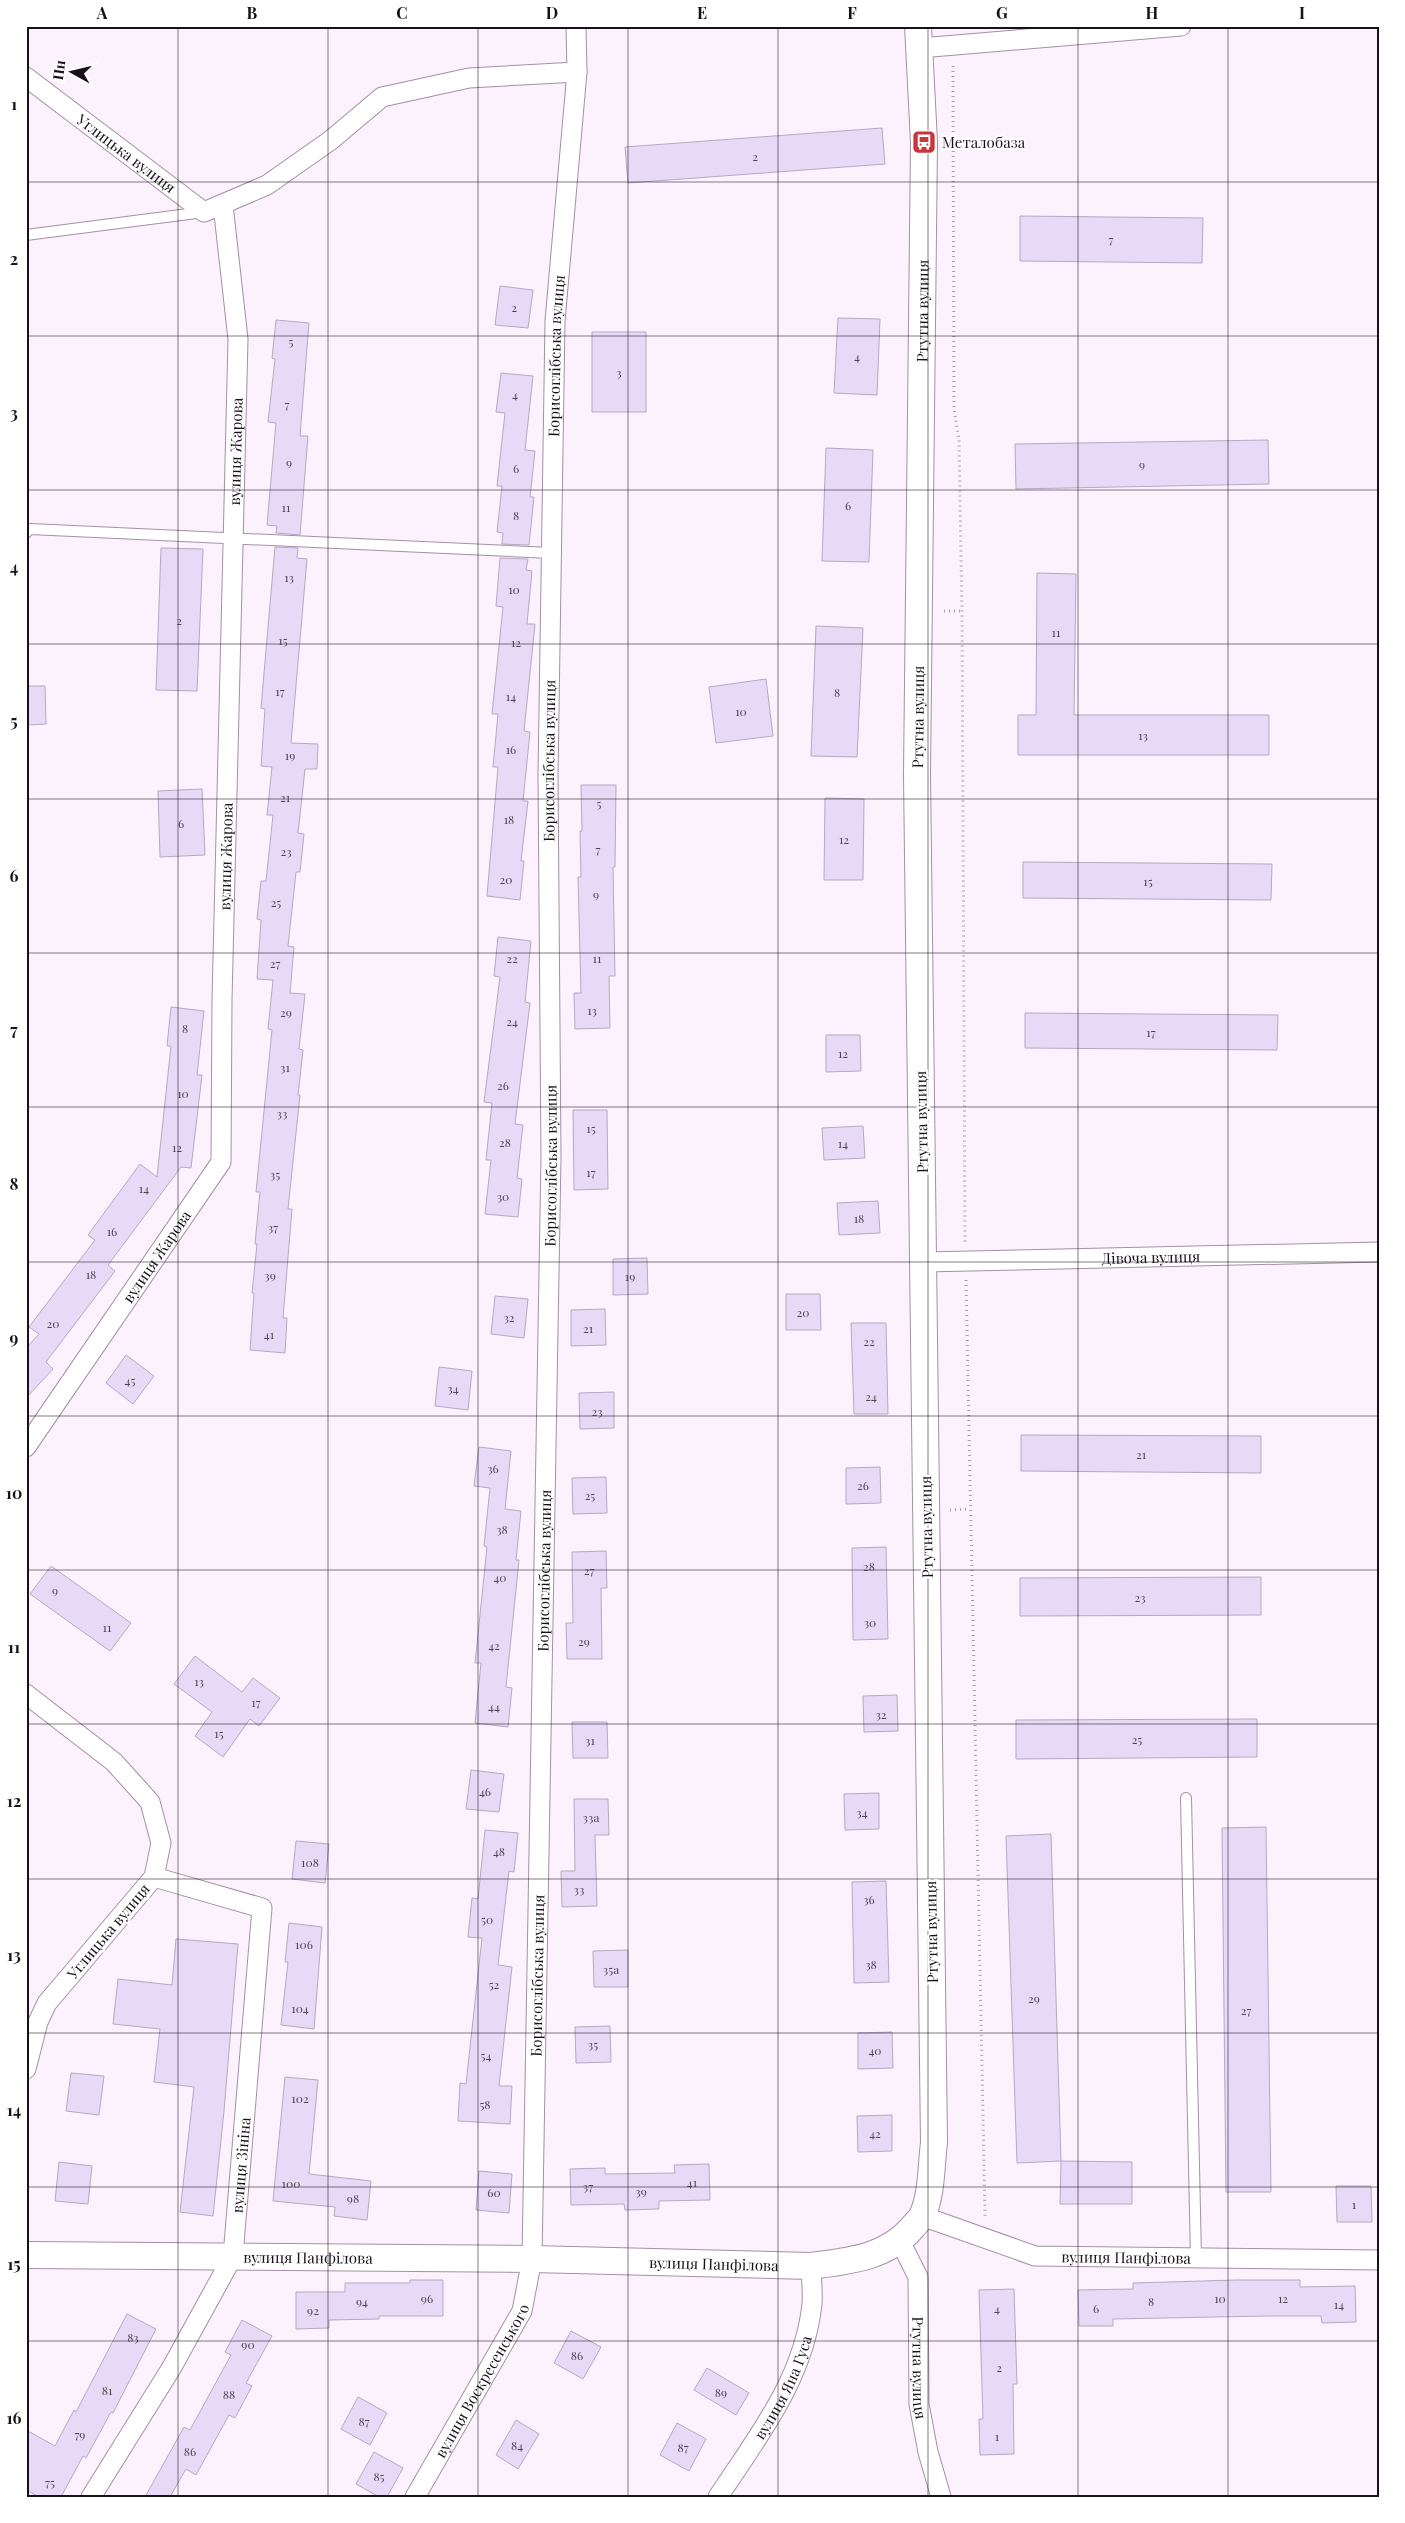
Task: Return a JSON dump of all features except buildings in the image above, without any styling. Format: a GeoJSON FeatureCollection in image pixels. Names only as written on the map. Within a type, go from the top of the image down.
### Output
{"type":"FeatureCollection","features":[{"type":"Feature","properties":{"kind":"main road","name":"Ртутна вулиця"},"geometry":{"type":"LineString","coordinates":[[919,37],[924,142],[918,776],[922,1262],[934,2144],[930,2183],[922,2216]]}},
{"type":"Feature","properties":{"kind":"main road","name":"вулиця Панфілова"},"geometry":{"type":"LineString","coordinates":[[26,2255],[532,2259],[810,2266],[878,2253],[900,2241],[922,2216]]}},
{"type":"Feature","properties":{"kind":"street","name":"Борисоглібська вулиця"},"geometry":{"type":"LineString","coordinates":[[532,2259],[551,1157],[548,775],[555,321],[577,72],[576,26]]}},
{"type":"Feature","properties":{"kind":"street"},"geometry":{"type":"LineString","coordinates":[[919,37],[951,45],[1181,26]]}},
{"type":"Feature","properties":{"kind":"street"},"geometry":{"type":"LineString","coordinates":[[204,212],[267,185],[332,140],[382,97],[469,78],[577,72]]}},
{"type":"Feature","properties":{"kind":"street","name":"Углицька вулиця"},"geometry":{"type":"LineString","coordinates":[[26,77],[204,212]]}},
{"type":"Feature","properties":{"kind":"street","name":"вулиця Жарова"},"geometry":{"type":"LineString","coordinates":[[26,1447],[220,1162],[222,1000],[238,339],[223,205]]}},
{"type":"Feature","properties":{"kind":"street","name":"Дівоча вулиця"},"geometry":{"type":"LineString","coordinates":[[922,1262],[1379,1252]]}},
{"type":"Feature","properties":{"kind":"street","name":"Углицька вулиця"},"geometry":{"type":"LineString","coordinates":[[26,1694],[114,1762],[150,1802],[162,1843],[154,1877],[47,2003],[38,2022],[26,2069]]}},
{"type":"Feature","properties":{"kind":"street","name":"вулиця Зініна"},"geometry":{"type":"LineString","coordinates":[[91,2497],[172,2367],[233,2256],[262,1908],[154,1877]]}},
{"type":"Feature","properties":{"kind":"street","name":"вулиця Панфілова"},"geometry":{"type":"LineString","coordinates":[[922,2216],[985,2240],[1035,2256],[1379,2260]]}},
{"type":"Feature","properties":{"kind":"street","name":"Ртутна вулиця"},"geometry":{"type":"LineString","coordinates":[[900,2241],[918,2276],[920,2404],[928,2452],[941,2497]]}},
{"type":"Feature","properties":{"kind":"street","name":"вулиця Воскресенського"},"geometry":{"type":"LineString","coordinates":[[415,2497],[522,2311],[532,2259]]}},
{"type":"Feature","properties":{"kind":"street","name":"вулиця Яна Гуса"},"geometry":{"type":"LineString","coordinates":[[718,2497],[777,2408],[794,2374],[808,2326],[812,2302],[810,2266]]}},
{"type":"Feature","properties":{"kind":"lane"},"geometry":{"type":"LineString","coordinates":[[26,235],[204,212]]}},
{"type":"Feature","properties":{"kind":"lane"},"geometry":{"type":"LineString","coordinates":[[26,533],[30,529],[551,553]]}},
{"type":"Feature","properties":{"kind":"lane"},"geometry":{"type":"LineString","coordinates":[[1186,1798],[1196,2258]]}},
{"type":"Feature","properties":{"kind":"path"},"geometry":{"type":"LineString","coordinates":[[951,45],[954,74],[954,409],[960,440],[962,611],[965,1261],[985,2240]]}},
{"type":"Feature","properties":{"kind":"place","name":"Металобаза"},"geometry":{"type":"Point","coordinates":[924,142]}}]}
